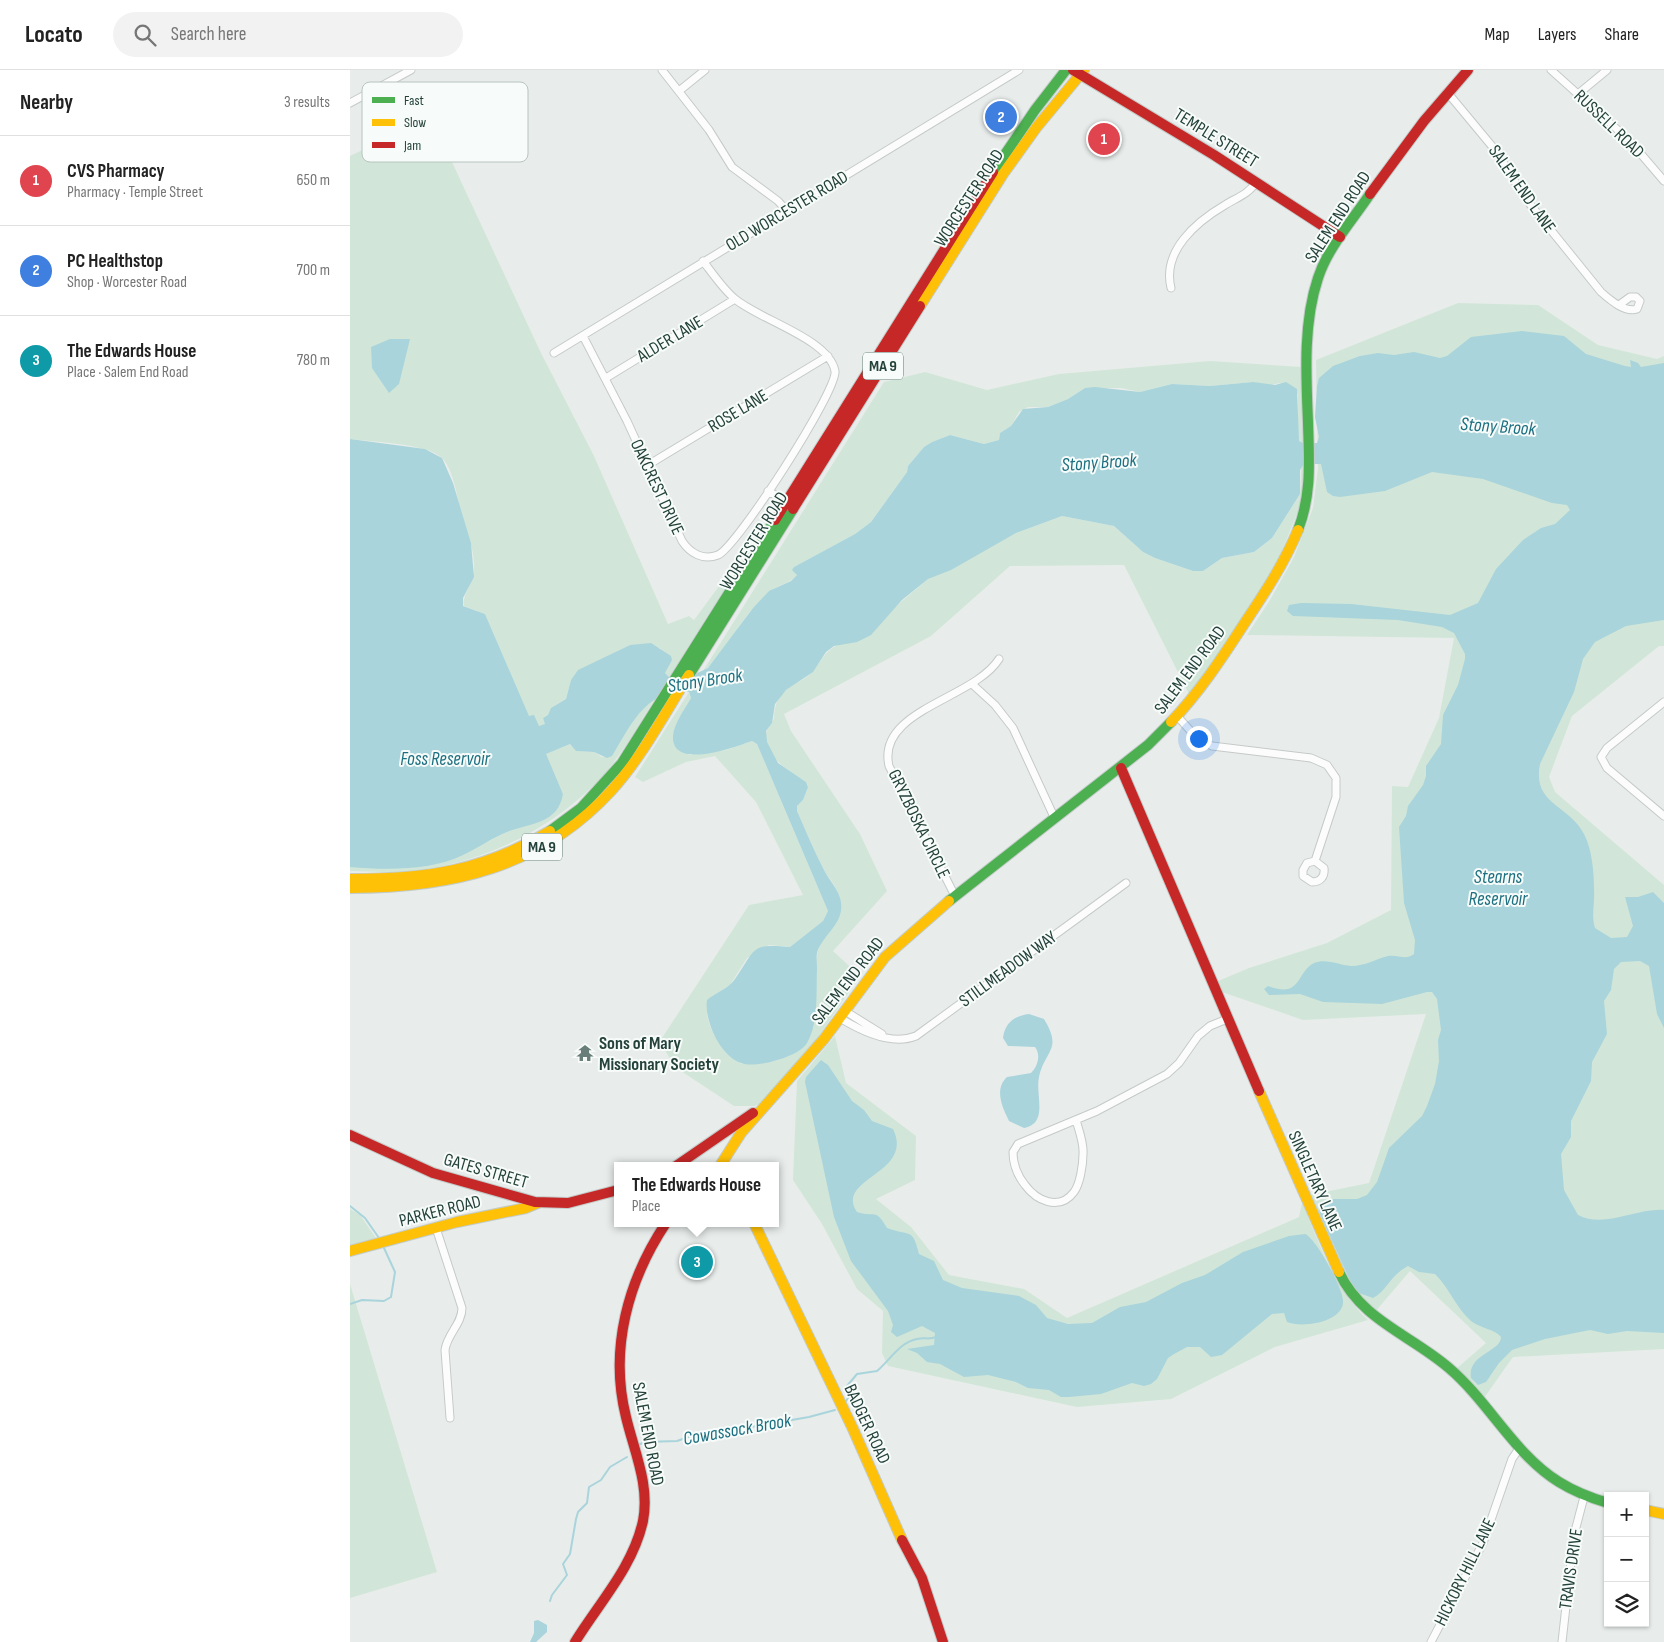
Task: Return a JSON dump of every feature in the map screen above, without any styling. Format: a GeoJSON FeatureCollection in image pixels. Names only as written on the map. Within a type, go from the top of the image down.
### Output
{"type":"FeatureCollection","features":[{"type":"Feature","properties":{"kind":"main road","name":"WORCESTER ROAD"},"geometry":{"type":"LineString","coordinates":[[350,879],[402,880],[436,876],[479,865],[530,843],[567,819],[600,790],[628,754],[660,706],[990,176],[1035,110],[1066,70]]}},
{"type":"Feature","properties":{"kind":"main road","name":"SALEM END ROAD"},"geometry":{"type":"LineString","coordinates":[[724,1162],[733,1146],[768,1102],[843,1014],[882,960],[955,896],[1121,768],[1178,717],[1210,675],[1282,563],[1304,511],[1310,471],[1308,368],[1313,298],[1322,267],[1340,237],[1416,130],[1468,70]]}},
{"type":"Feature","properties":{"kind":"main road","name":"WORCESTER ROAD"},"geometry":{"type":"LineString","coordinates":[[350,888],[403,888],[447,883],[501,867],[541,848],[579,821],[611,791],[638,756],[696,665],[1003,174],[1079,71]]}},
{"type":"Feature","properties":{"kind":"main road","name":"TEMPLE STREET"},"geometry":{"type":"LineString","coordinates":[[1079,71],[1340,237]]}},
{"type":"Feature","properties":{"kind":"main road","name":"SINGLETARY LANE"},"geometry":{"type":"LineString","coordinates":[[1121,768],[1227,1018],[1346,1287],[1355,1300],[1376,1320],[1450,1369],[1546,1475],[1584,1497],[1604,1502]]}},
{"type":"Feature","properties":{"kind":"main road"},"geometry":{"type":"LineString","coordinates":[[682,1162],[768,1102]]}},
{"type":"Feature","properties":{"kind":"main road","name":"GATES STREET"},"geometry":{"type":"LineString","coordinates":[[350,1135],[433,1173],[538,1203],[568,1203],[614,1191]]}},
{"type":"Feature","properties":{"kind":"main road"},"geometry":{"type":"LineString","coordinates":[[702,1148],[719,1142],[733,1146]]}},
{"type":"Feature","properties":{"kind":"main road","name":"PARKER ROAD"},"geometry":{"type":"LineString","coordinates":[[350,1251],[436,1228],[526,1208],[538,1203]]}},
{"type":"Feature","properties":{"kind":"main road","name":"SALEM END ROAD"},"geometry":{"type":"LineString","coordinates":[[576,1642],[624,1567],[642,1527],[643,1490],[622,1400],[620,1359],[627,1310],[637,1274],[645,1255],[663,1227]]}},
{"type":"Feature","properties":{"kind":"main road","name":"BADGER ROAD"},"geometry":{"type":"LineString","coordinates":[[756,1227],[853,1429],[893,1521],[922,1578],[943,1642]]}},
{"type":"Feature","properties":{"kind":"main road"},"geometry":{"type":"LineString","coordinates":[[1649,1511],[1664,1514]]}},
{"type":"Feature","properties":{"kind":"street"},"geometry":{"type":"LineString","coordinates":[[389,82],[412,70]]}},
{"type":"Feature","properties":{"kind":"street"},"geometry":{"type":"LineString","coordinates":[[662,70],[709,130],[732,167],[778,201],[787,211]]}},
{"type":"Feature","properties":{"kind":"street"},"geometry":{"type":"LineString","coordinates":[[679,91],[706,70]]}},
{"type":"Feature","properties":{"kind":"street","name":"OLD WORCESTER ROAD"},"geometry":{"type":"LineString","coordinates":[[554,353],[1019,70]]}},
{"type":"Feature","properties":{"kind":"street","name":"RUSSELL ROAD"},"geometry":{"type":"LineString","coordinates":[[1551,70],[1629,140],[1664,181]]}},
{"type":"Feature","properties":{"kind":"street"},"geometry":{"type":"LineString","coordinates":[[1578,94],[1607,70]]}},
{"type":"Feature","properties":{"kind":"street","name":"SALEM END LANE"},"geometry":{"type":"LineString","coordinates":[[1447,92],[1492,146],[1521,193],[1572,257],[1602,292],[1619,305]]}},
{"type":"Feature","properties":{"kind":"street"},"geometry":{"type":"LineString","coordinates":[[350,103],[362,97]]}},
{"type":"Feature","properties":{"kind":"street"},"geometry":{"type":"LineString","coordinates":[[1171,288],[1169,266],[1182,242],[1200,222],[1250,190],[1256,182]]}},
{"type":"Feature","properties":{"kind":"street"},"geometry":{"type":"LineString","coordinates":[[703,261],[735,299],[773,322],[814,342],[828,356]]}},
{"type":"Feature","properties":{"kind":"street","name":"ALDER LANE"},"geometry":{"type":"LineString","coordinates":[[606,378],[735,299]]}},
{"type":"Feature","properties":{"kind":"street","name":"OAKCREST DRIVE"},"geometry":{"type":"LineString","coordinates":[[583,336],[606,378],[682,541],[689,550],[700,556],[717,555],[727,549],[768,491],[833,385],[836,373],[828,356]]}},
{"type":"Feature","properties":{"kind":"street","name":"ROSE LANE"},"geometry":{"type":"LineString","coordinates":[[648,465],[828,356]]}},
{"type":"Feature","properties":{"kind":"street"},"geometry":{"type":"LineString","coordinates":[[768,491],[787,502]]}},
{"type":"Feature","properties":{"kind":"street","name":"GRYZBOSKA CIRCLE"},"geometry":{"type":"LineString","coordinates":[[955,896],[889,766],[888,750],[894,734],[906,721],[990,672],[999,659]]}},
{"type":"Feature","properties":{"kind":"street"},"geometry":{"type":"LineString","coordinates":[[972,684],[995,705],[1012,728],[1055,819]]}},
{"type":"Feature","properties":{"kind":"street"},"geometry":{"type":"LineString","coordinates":[[1664,702],[1607,748],[1602,757],[1606,768],[1661,810],[1664,816]]}},
{"type":"Feature","properties":{"kind":"street"},"geometry":{"type":"LineString","coordinates":[[1178,717],[1196,737],[1212,746],[1311,758],[1327,765],[1336,778],[1336,797],[1315,861]]}},
{"type":"Feature","properties":{"kind":"street","name":"STILLMEADOW WAY"},"geometry":{"type":"LineString","coordinates":[[843,1014],[862,1031],[902,1040],[921,1034],[1126,882]]}},
{"type":"Feature","properties":{"kind":"street"},"geometry":{"type":"LineString","coordinates":[[1076,1120],[1084,1154],[1077,1186],[1074,1192],[1062,1201],[1055,1203],[1040,1200],[1027,1188],[1017,1173],[1013,1158],[1014,1148],[1023,1141],[1076,1120],[1167,1074],[1179,1063],[1193,1042],[1204,1030],[1227,1018]]}},
{"type":"Feature","properties":{"kind":"street"},"geometry":{"type":"LineString","coordinates":[[436,1228],[462,1308],[460,1317],[445,1350],[450,1418]]}},
{"type":"Feature","properties":{"kind":"street","name":"HICKORY HILL LANE"},"geometry":{"type":"LineString","coordinates":[[1431,1642],[1484,1543],[1512,1459],[1520,1447]]}},
{"type":"Feature","properties":{"kind":"street","name":"TRAVIS DRIVE"},"geometry":{"type":"LineString","coordinates":[[1562,1642],[1572,1550],[1584,1497]]}},
{"type":"Feature","properties":{"kind":"green space"},"geometry":{"type":"Polygon","coordinates":[[[362,150],[362,162],[452,162],[540,351],[594,456],[668,624],[689,616],[694,620],[728,574],[732,577],[669,677],[665,673],[671,660],[668,654],[665,654],[660,648],[630,645],[598,661],[571,680],[566,699],[554,706],[548,715],[543,718],[546,724],[539,727],[529,717],[485,614],[464,606],[464,598],[473,575],[474,562],[470,540],[447,464],[436,454],[413,446],[350,439],[350,156],[362,150]]]}},
{"type":"Feature","properties":{"kind":"green space","name":"Stearns Reservoir"},"geometry":{"type":"Polygon","coordinates":[[[1458,303],[1538,305],[1598,345],[1657,359],[1664,356],[1664,646],[1659,646],[1572,716],[1549,777],[1555,792],[1664,885],[1664,1349],[1513,1357],[1484,1398],[1456,1369],[1486,1343],[1410,1271],[1374,1313],[1351,1286],[1310,1195],[1369,1183],[1426,1014],[1303,1020],[1222,992],[1218,981],[1249,968],[1327,943],[1391,910],[1392,786],[1408,787],[1439,718],[1454,638],[1247,635],[1270,600],[1294,557],[1313,508],[1318,468],[1316,360],[1458,303]]]}},
{"type":"Feature","properties":{"kind":"green space"},"geometry":{"type":"Polygon","coordinates":[[[1210,361],[1302,367],[1303,443],[1299,441],[1298,437],[1298,394],[1280,383],[1267,386],[1253,382],[1210,386],[1172,384],[1140,392],[1121,388],[1085,388],[1068,399],[1048,407],[1028,407],[1019,412],[1011,426],[1000,433],[999,440],[984,444],[950,435],[924,447],[908,466],[907,472],[871,522],[855,534],[794,567],[797,575],[771,591],[760,601],[748,614],[717,659],[703,671],[884,382],[925,372],[987,390],[1059,374],[1210,361]]]}},
{"type":"Feature","properties":{"kind":"green space"},"geometry":{"type":"Polygon","coordinates":[[[1304,464],[1302,501],[1278,561],[1221,652],[1189,694],[1124,565],[1010,566],[931,636],[784,714],[791,731],[860,834],[887,891],[833,951],[860,976],[814,1043],[762,1102],[755,1106],[734,1106],[681,1071],[669,1057],[660,1041],[749,905],[803,895],[756,802],[715,756],[686,762],[643,782],[635,777],[689,692],[691,698],[678,722],[689,755],[726,750],[752,741],[757,744],[828,911],[823,921],[790,947],[769,945],[747,958],[730,985],[712,996],[709,1003],[707,1011],[710,1026],[718,1041],[736,1060],[742,1064],[771,1062],[793,1053],[802,1046],[809,1036],[815,1008],[817,955],[838,914],[835,887],[820,863],[797,811],[797,806],[803,800],[808,786],[806,782],[786,768],[768,750],[766,734],[780,696],[809,675],[831,649],[895,607],[928,579],[1016,533],[1062,516],[1114,526],[1143,552],[1193,571],[1203,571],[1222,558],[1254,552],[1272,538],[1300,494],[1301,467],[1304,464]]]}},
{"type":"Feature","properties":{"kind":"green space"},"geometry":{"type":"Polygon","coordinates":[[[655,698],[620,754],[596,783],[576,802],[530,833],[505,846],[453,864],[407,871],[350,871],[350,867],[410,867],[453,859],[559,806],[563,794],[545,754],[570,744],[577,751],[594,752],[602,757],[611,756],[642,707],[655,698]]]}},
{"type":"Feature","properties":{"kind":"green space"},"geometry":{"type":"Polygon","coordinates":[[[835,1036],[846,1083],[916,1136],[915,1180],[876,1199],[911,1227],[949,1275],[1024,1289],[1067,1318],[1299,1217],[1302,1203],[1337,1280],[1356,1308],[1368,1320],[1275,1347],[1171,1399],[1077,1407],[888,1366],[882,1353],[883,1311],[857,1289],[822,1224],[793,1180],[797,1081],[835,1036]]]}},
{"type":"Feature","properties":{"kind":"green space"},"geometry":{"type":"Polygon","coordinates":[[[350,1209],[360,1215],[376,1238],[350,1245],[350,1209]]]}},
{"type":"Feature","properties":{"kind":"green space"},"geometry":{"type":"Polygon","coordinates":[[[350,1284],[437,1572],[350,1598],[350,1284]]]}},
{"type":"Feature","properties":{"kind":"water","name":"Stearns Reservoir"},"geometry":{"type":"Polygon","coordinates":[[[1522,331],[1564,336],[1586,354],[1625,366],[1631,367],[1630,360],[1638,363],[1641,367],[1664,363],[1664,620],[1626,626],[1595,642],[1583,659],[1574,692],[1540,764],[1539,778],[1541,788],[1546,796],[1570,816],[1587,840],[1593,868],[1593,918],[1595,928],[1611,938],[1627,937],[1633,926],[1625,897],[1638,897],[1653,892],[1664,903],[1664,1028],[1657,1014],[1649,966],[1640,961],[1621,962],[1614,969],[1611,990],[1604,1001],[1607,1034],[1592,1062],[1591,1081],[1571,1121],[1571,1137],[1561,1154],[1564,1190],[1578,1215],[1598,1220],[1653,1210],[1664,1210],[1664,1333],[1627,1331],[1608,1334],[1590,1330],[1545,1339],[1512,1350],[1499,1363],[1486,1382],[1478,1385],[1471,1378],[1471,1370],[1479,1358],[1500,1342],[1501,1337],[1495,1332],[1471,1321],[1435,1274],[1419,1272],[1408,1266],[1397,1274],[1373,1298],[1359,1293],[1352,1285],[1319,1208],[1333,1199],[1357,1199],[1367,1195],[1377,1182],[1389,1148],[1422,1116],[1435,1084],[1439,1061],[1438,1040],[1441,1030],[1437,999],[1432,992],[1427,992],[1382,1004],[1323,1002],[1300,994],[1269,995],[1264,989],[1268,986],[1279,989],[1293,987],[1308,967],[1314,963],[1328,961],[1356,966],[1388,956],[1408,957],[1414,954],[1415,940],[1404,903],[1399,827],[1406,816],[1408,806],[1423,785],[1426,776],[1426,766],[1441,744],[1443,715],[1458,685],[1465,659],[1465,654],[1454,633],[1442,627],[1398,620],[1293,616],[1287,611],[1289,605],[1301,603],[1351,604],[1450,615],[1478,603],[1496,569],[1523,540],[1541,528],[1555,524],[1570,510],[1567,505],[1552,503],[1483,479],[1432,472],[1385,491],[1340,497],[1333,496],[1327,492],[1321,464],[1304,464],[1300,470],[1300,494],[1272,538],[1254,552],[1222,558],[1203,571],[1193,571],[1143,552],[1114,526],[1062,516],[1016,533],[951,570],[928,579],[902,600],[871,635],[857,642],[834,646],[826,652],[813,672],[786,690],[775,704],[772,723],[766,731],[767,742],[778,763],[806,782],[808,787],[803,800],[797,806],[797,811],[820,863],[839,894],[841,903],[839,917],[817,953],[816,1007],[811,1035],[802,1048],[776,1061],[756,1064],[741,1063],[726,1053],[711,1027],[708,1017],[707,1000],[735,979],[755,950],[767,946],[790,947],[823,921],[828,911],[757,744],[752,741],[732,748],[693,755],[682,752],[675,747],[674,731],[691,698],[689,692],[674,692],[651,702],[633,721],[612,756],[607,758],[594,752],[576,751],[570,744],[546,754],[563,794],[560,804],[555,811],[542,821],[507,832],[463,855],[436,864],[393,869],[350,867],[350,439],[425,449],[442,458],[453,483],[471,543],[474,577],[463,598],[463,606],[485,614],[529,716],[534,715],[539,726],[545,724],[543,718],[548,715],[551,708],[566,699],[571,680],[578,670],[630,645],[651,643],[671,656],[672,660],[665,673],[669,677],[693,675],[708,668],[753,608],[769,591],[791,581],[797,575],[792,570],[794,567],[855,534],[871,522],[907,472],[908,466],[924,447],[932,442],[950,435],[984,444],[999,440],[1000,433],[1011,426],[1023,409],[1048,407],[1068,399],[1085,388],[1095,387],[1140,392],[1172,384],[1210,386],[1253,382],[1275,385],[1286,382],[1297,389],[1299,441],[1303,443],[1317,443],[1319,437],[1315,417],[1317,386],[1319,378],[1333,366],[1360,356],[1378,353],[1394,355],[1414,352],[1440,358],[1447,356],[1471,337],[1522,331]]]}},
{"type":"Feature","properties":{"kind":"water"},"geometry":{"type":"Polygon","coordinates":[[[390,339],[410,339],[399,384],[389,393],[372,368],[371,347],[390,339]]]}},
{"type":"Feature","properties":{"kind":"water"},"geometry":{"type":"Polygon","coordinates":[[[1029,1014],[1044,1019],[1052,1037],[1052,1044],[1039,1077],[1039,1114],[1032,1125],[1024,1128],[1009,1121],[1000,1093],[1003,1082],[1007,1077],[1031,1073],[1037,1064],[1038,1053],[1035,1047],[1008,1046],[1003,1038],[1006,1028],[1011,1021],[1019,1016],[1029,1014]]]}},
{"type":"Feature","properties":{"kind":"water"},"geometry":{"type":"Polygon","coordinates":[[[821,1060],[828,1065],[852,1101],[864,1110],[872,1121],[893,1129],[897,1144],[893,1156],[885,1166],[856,1191],[853,1201],[857,1212],[877,1215],[887,1228],[912,1236],[919,1254],[934,1261],[943,1280],[962,1288],[1019,1296],[1036,1305],[1047,1318],[1068,1324],[1092,1323],[1120,1307],[1146,1302],[1182,1283],[1205,1275],[1243,1252],[1289,1236],[1305,1234],[1316,1245],[1335,1277],[1342,1297],[1341,1310],[1328,1319],[1310,1324],[1293,1324],[1287,1322],[1284,1313],[1272,1314],[1222,1355],[1211,1357],[1200,1347],[1187,1347],[1168,1358],[1157,1379],[1151,1384],[1144,1386],[1132,1383],[1101,1394],[1061,1397],[1049,1390],[1028,1388],[1016,1382],[988,1375],[964,1377],[940,1364],[927,1362],[917,1353],[907,1349],[934,1345],[935,1333],[922,1326],[897,1337],[891,1332],[893,1325],[888,1311],[851,1261],[834,1217],[805,1082],[806,1077],[821,1060]]]}},
{"type":"Feature","properties":{"kind":"water"},"geometry":{"type":"Polygon","coordinates":[[[538,1620],[547,1625],[547,1632],[536,1642],[530,1642],[534,1633],[534,1621],[538,1620]]]}},
{"type":"Feature","properties":{"kind":"waterway"},"geometry":{"type":"LineString","coordinates":[[350,1206],[365,1218],[379,1238]]}},
{"type":"Feature","properties":{"kind":"waterway"},"geometry":{"type":"LineString","coordinates":[[350,1304],[362,1300],[384,1301],[391,1297],[395,1272],[384,1248]]}},
{"type":"Feature","properties":{"kind":"waterway","name":"Cowassock Brook"},"geometry":{"type":"LineString","coordinates":[[846,1401],[848,1398],[847,1386],[857,1374],[877,1371],[900,1348],[911,1341],[920,1338],[936,1337]]}},
{"type":"Feature","properties":{"kind":"waterway","name":"Cowassock Brook"},"geometry":{"type":"LineString","coordinates":[[638,1445],[645,1442],[677,1441],[691,1436],[809,1417],[835,1410]]}},
{"type":"Feature","properties":{"kind":"waterway","name":"Cowassock Brook"},"geometry":{"type":"LineString","coordinates":[[550,1601],[552,1595],[567,1575],[563,1564],[570,1554],[576,1519],[578,1512],[587,1503],[589,1487],[601,1480],[610,1467],[627,1457]]}},
{"type":"Feature","properties":{"kind":"traffic: fast"},"geometry":{"type":"LineString","coordinates":[[993,172],[1035,110],[1066,70]]}},
{"type":"Feature","properties":{"kind":"traffic: fast"},"geometry":{"type":"LineString","coordinates":[[1298,530],[1306,503],[1309,477],[1307,349],[1313,295],[1322,267],[1328,256],[1341,234],[1370,194]]}},
{"type":"Feature","properties":{"kind":"traffic: fast"},"geometry":{"type":"LineString","coordinates":[[689,675],[793,509]]}},
{"type":"Feature","properties":{"kind":"traffic: fast"},"geometry":{"type":"LineString","coordinates":[[550,831],[581,808],[622,763],[775,520]]}},
{"type":"Feature","properties":{"kind":"traffic: fast"},"geometry":{"type":"LineString","coordinates":[[949,901],[1148,745],[1171,722]]}},
{"type":"Feature","properties":{"kind":"traffic: fast"},"geometry":{"type":"LineString","coordinates":[[1339,1272],[1348,1289],[1373,1315],[1449,1368],[1477,1396],[1528,1457],[1559,1482],[1589,1497],[1604,1502]]}},
{"type":"Feature","properties":{"kind":"traffic: slow"},"geometry":{"type":"LineString","coordinates":[[920,306],[1003,174],[1036,128],[1084,70]]}},
{"type":"Feature","properties":{"kind":"traffic: slow"},"geometry":{"type":"LineString","coordinates":[[1171,722],[1201,687],[1227,650],[1273,578],[1298,530]]}},
{"type":"Feature","properties":{"kind":"traffic: slow"},"geometry":{"type":"LineString","coordinates":[[350,888],[423,884],[458,878],[524,856],[554,839],[584,817],[622,778],[643,750],[689,675]]}},
{"type":"Feature","properties":{"kind":"traffic: slow"},"geometry":{"type":"LineString","coordinates":[[350,879],[404,877],[454,870],[478,864],[501,855],[525,845],[550,831]]}},
{"type":"Feature","properties":{"kind":"traffic: slow"},"geometry":{"type":"LineString","coordinates":[[723,1162],[741,1133],[824,1039],[885,957],[949,901]]}},
{"type":"Feature","properties":{"kind":"traffic: slow"},"geometry":{"type":"LineString","coordinates":[[1259,1091],[1339,1272]]}},
{"type":"Feature","properties":{"kind":"traffic: slow"},"geometry":{"type":"LineString","coordinates":[[350,1251],[457,1222],[526,1208],[538,1203]]}},
{"type":"Feature","properties":{"kind":"traffic: slow"},"geometry":{"type":"LineString","coordinates":[[756,1227],[853,1429],[902,1540]]}},
{"type":"Feature","properties":{"kind":"traffic: slow"},"geometry":{"type":"LineString","coordinates":[[1649,1511],[1664,1514]]}},
{"type":"Feature","properties":{"kind":"traffic: jam"},"geometry":{"type":"LineString","coordinates":[[1073,70],[1214,155],[1340,237]]}},
{"type":"Feature","properties":{"kind":"traffic: jam"},"geometry":{"type":"LineString","coordinates":[[1370,194],[1424,121],[1468,70]]}},
{"type":"Feature","properties":{"kind":"traffic: jam"},"geometry":{"type":"LineString","coordinates":[[775,520],[993,172]]}},
{"type":"Feature","properties":{"kind":"traffic: jam"},"geometry":{"type":"LineString","coordinates":[[793,509],[920,306]]}},
{"type":"Feature","properties":{"kind":"traffic: jam"},"geometry":{"type":"LineString","coordinates":[[1121,768],[1259,1091]]}},
{"type":"Feature","properties":{"kind":"traffic: jam"},"geometry":{"type":"LineString","coordinates":[[682,1162],[753,1113]]}},
{"type":"Feature","properties":{"kind":"traffic: jam"},"geometry":{"type":"LineString","coordinates":[[350,1135],[433,1173],[535,1202],[568,1203],[614,1191]]}},
{"type":"Feature","properties":{"kind":"traffic: jam"},"geometry":{"type":"LineString","coordinates":[[575,1642],[632,1554],[643,1521],[645,1508],[643,1481],[621,1391],[621,1341],[625,1316],[632,1292],[641,1268],[664,1227]]}},
{"type":"Feature","properties":{"kind":"traffic: jam"},"geometry":{"type":"LineString","coordinates":[[902,1540],[922,1578],[943,1642]]}},
{"type":"Feature","properties":{"kind":"place","name":"PC Healthstop"},"geometry":{"type":"Point","coordinates":[1001,117]}},
{"type":"Feature","properties":{"kind":"place","name":"CVS Pharmacy"},"geometry":{"type":"Point","coordinates":[1104,139]}},
{"type":"Feature","properties":{"kind":"place","name":"Sons of Mary Missionary Society"},"geometry":{"type":"Point","coordinates":[585,1053]}},
{"type":"Feature","properties":{"kind":"place","name":"The Edwards House"},"geometry":{"type":"Point","coordinates":[697,1262]}},
{"type":"Feature","properties":{"kind":"water label","name":"Stony Brook"},"geometry":{"type":"Point","coordinates":[1498,427]}},
{"type":"Feature","properties":{"kind":"water label","name":"Stony Brook"},"geometry":{"type":"Point","coordinates":[1099,463]}},
{"type":"Feature","properties":{"kind":"water label","name":"Stony Brook"},"geometry":{"type":"Point","coordinates":[705,681]}},
{"type":"Feature","properties":{"kind":"water label","name":"Foss Reservoir"},"geometry":{"type":"Point","coordinates":[445,759]}}]}
